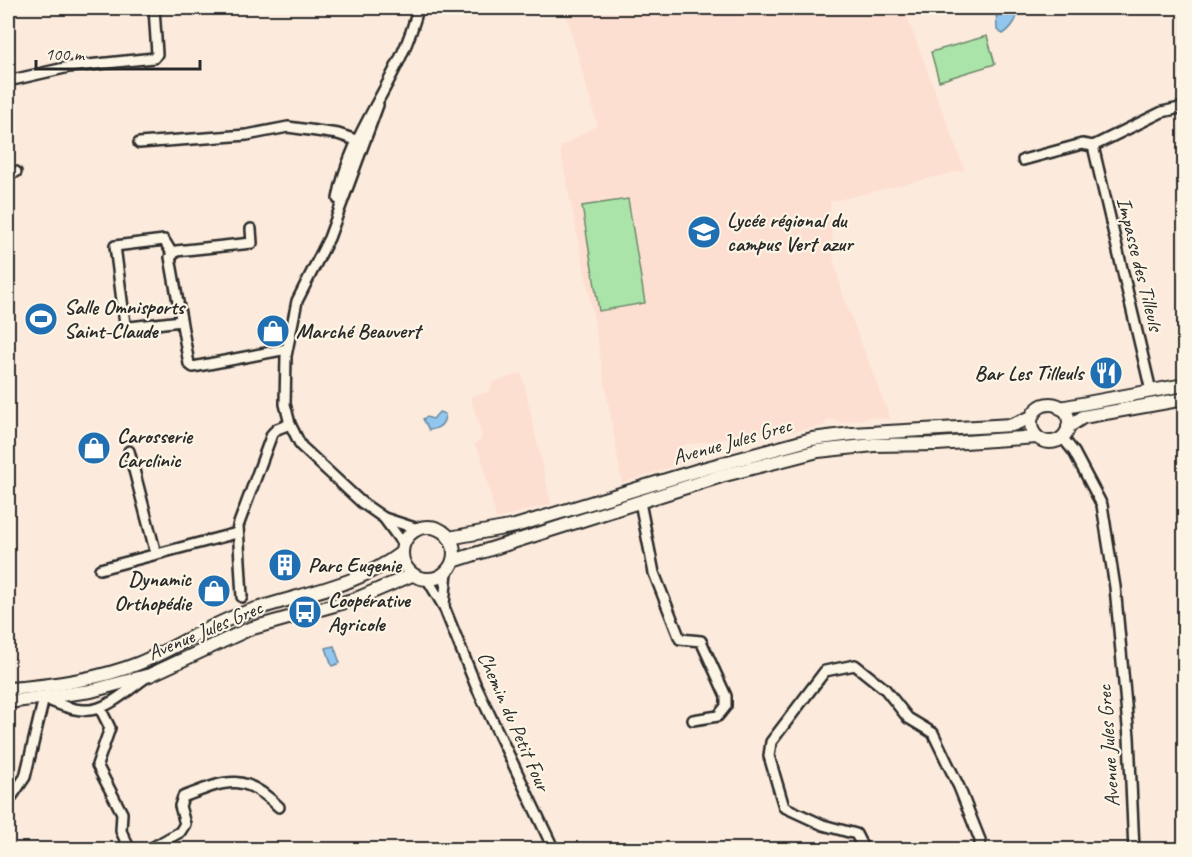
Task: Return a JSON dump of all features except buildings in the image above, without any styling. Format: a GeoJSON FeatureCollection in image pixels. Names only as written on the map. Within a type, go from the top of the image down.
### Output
{"type":"FeatureCollection","features":[{"type":"Feature","properties":{"kind":"street"},"geometry":{"type":"LineString","coordinates":[[8,81],[69,67],[154,58],[157,54],[154,8]]}},
{"type":"Feature","properties":{"kind":"street"},"geometry":{"type":"LineString","coordinates":[[384,518],[418,529],[434,528],[449,538],[454,553],[450,566],[435,579],[428,580],[412,574],[402,561],[402,548],[384,518],[318,464],[301,446],[290,424],[285,404],[287,349],[297,301],[319,261],[378,105],[412,33],[418,8]]}},
{"type":"Feature","properties":{"kind":"street"},"geometry":{"type":"LineString","coordinates":[[334,222],[340,186],[356,140],[378,105]]}},
{"type":"Feature","properties":{"kind":"street"},"geometry":{"type":"LineString","coordinates":[[1023,160],[1082,144],[1093,146],[1162,112],[1185,107]]}},
{"type":"Feature","properties":{"kind":"street"},"geometry":{"type":"LineString","coordinates":[[139,143],[247,135],[288,127],[338,134],[356,140]]}},
{"type":"Feature","properties":{"kind":"street","name":"Impasse des Tilleuls"},"geometry":{"type":"LineString","coordinates":[[1093,146],[1152,391]]}},
{"type":"Feature","properties":{"kind":"street"},"geometry":{"type":"LineString","coordinates":[[250,229],[252,243],[176,251],[170,257],[189,364],[193,367],[287,349]]}},
{"type":"Feature","properties":{"kind":"street"},"geometry":{"type":"LineString","coordinates":[[173,255],[164,240],[115,246],[125,324],[130,327],[181,321]]}},
{"type":"Feature","properties":{"kind":"street"},"geometry":{"type":"LineString","coordinates":[[1185,385],[1060,408],[1047,404],[1035,411],[1032,417],[1033,431],[1037,437],[1049,442],[1083,417],[1185,399]]}},
{"type":"Feature","properties":{"kind":"street"},"geometry":{"type":"LineString","coordinates":[[1060,408],[1068,419],[1065,432]]}},
{"type":"Feature","properties":{"kind":"street","name":"Avenue Jules Grec"},"geometry":{"type":"LineString","coordinates":[[449,538],[515,526],[699,470],[812,440],[852,434],[1012,425],[1032,417]]}},
{"type":"Feature","properties":{"kind":"street"},"geometry":{"type":"LineString","coordinates":[[242,597],[237,533],[272,434],[277,429],[290,424]]}},
{"type":"Feature","properties":{"kind":"street","name":"Avenue Jules Grec"},"geometry":{"type":"LineString","coordinates":[[1065,432],[1102,505],[1115,587],[1128,726],[1134,849]]}},
{"type":"Feature","properties":{"kind":"street","name":"Avenue Jules Grec"},"geometry":{"type":"LineString","coordinates":[[450,566],[720,476],[818,451],[854,446],[955,443],[1037,437]]}},
{"type":"Feature","properties":{"kind":"street"},"geometry":{"type":"LineString","coordinates":[[129,451],[156,554]]}},
{"type":"Feature","properties":{"kind":"street"},"geometry":{"type":"LineString","coordinates":[[640,502],[654,573],[680,639],[701,641],[726,696],[726,706],[718,716],[693,720]]}},
{"type":"Feature","properties":{"kind":"street"},"geometry":{"type":"LineString","coordinates":[[402,548],[418,529]]}},
{"type":"Feature","properties":{"kind":"street"},"geometry":{"type":"LineString","coordinates":[[100,568],[237,533]]}},
{"type":"Feature","properties":{"kind":"street","name":"Avenue Jules Grec"},"geometry":{"type":"LineString","coordinates":[[8,689],[61,684],[124,669],[244,613],[352,581],[386,564],[402,548]]}},
{"type":"Feature","properties":{"kind":"street","name":"Chemin du Petit Four"},"geometry":{"type":"LineString","coordinates":[[444,607],[450,566]]}},
{"type":"Feature","properties":{"kind":"street","name":"Avenue Jules Grec"},"geometry":{"type":"LineString","coordinates":[[8,702],[91,691],[150,675],[249,629],[356,599],[412,574]]}},
{"type":"Feature","properties":{"kind":"street","name":"Chemin du Petit Four"},"geometry":{"type":"LineString","coordinates":[[428,580],[444,607],[476,686],[554,849]]}},
{"type":"Feature","properties":{"kind":"street"},"geometry":{"type":"LineString","coordinates":[[864,849],[856,834],[822,825],[784,807],[770,756],[771,742],[825,671],[855,665],[885,689],[908,718],[933,733],[959,787],[980,840],[980,849]]}},
{"type":"Feature","properties":{"kind":"street"},"geometry":{"type":"LineString","coordinates":[[8,802],[25,777],[44,698],[67,709],[101,710],[150,675]]}},
{"type":"Feature","properties":{"kind":"street"},"geometry":{"type":"LineString","coordinates":[[101,710],[110,728],[97,765],[122,813],[121,831],[130,849]]}},
{"type":"Feature","properties":{"kind":"street"},"geometry":{"type":"LineString","coordinates":[[148,849],[180,832],[185,824],[180,806],[183,796],[227,781],[244,782],[258,789],[279,807]]}},
{"type":"Feature","properties":{"kind":"shaded area","name":"Lycée régional du campus Vert azur"},"geometry":{"type":"Polygon","coordinates":[[[575,8],[904,8],[965,170],[830,202],[834,261],[844,297],[891,420],[871,417],[841,423],[837,420],[827,420],[824,426],[782,433],[771,430],[747,435],[736,447],[727,439],[683,445],[687,462],[622,483],[591,304],[560,151],[561,146],[597,125],[566,14],[575,8]]]}},
{"type":"Feature","properties":{"kind":"shaded area"},"geometry":{"type":"Polygon","coordinates":[[[522,373],[551,504],[496,519],[481,456],[474,445],[482,437],[470,396],[489,392],[493,382],[522,373]]]}},
{"type":"Feature","properties":{"kind":"green space"},"geometry":{"type":"Polygon","coordinates":[[[987,36],[995,64],[939,81],[931,52],[987,36]]]}},
{"type":"Feature","properties":{"kind":"green space"},"geometry":{"type":"Polygon","coordinates":[[[628,199],[645,303],[599,311],[582,206],[628,199]]]}},
{"type":"Feature","properties":{"kind":"water"},"geometry":{"type":"Polygon","coordinates":[[[996,8],[1017,8],[1018,11],[1014,23],[1003,34],[997,30],[996,8]]]}},
{"type":"Feature","properties":{"kind":"water"},"geometry":{"type":"Polygon","coordinates":[[[439,412],[445,414],[442,424],[429,430],[423,419],[426,417],[433,419],[439,412]]]}},
{"type":"Feature","properties":{"kind":"water"},"geometry":{"type":"Polygon","coordinates":[[[334,646],[340,663],[332,666],[326,648],[334,646]]]}},
{"type":"Feature","properties":{"kind":"place","name":"Lycée régional du campus Vert azur"},"geometry":{"type":"Point","coordinates":[704,232]}},
{"type":"Feature","properties":{"kind":"place","name":"Salle Omnisports Saint-Claude"},"geometry":{"type":"Point","coordinates":[41,319]}},
{"type":"Feature","properties":{"kind":"place","name":"Marché Beauvert"},"geometry":{"type":"Point","coordinates":[273,331]}},
{"type":"Feature","properties":{"kind":"place","name":"Bar Les Tilleuls"},"geometry":{"type":"Point","coordinates":[1106,373]}},
{"type":"Feature","properties":{"kind":"place","name":"Carosserie Carclinic"},"geometry":{"type":"Point","coordinates":[94,448]}},
{"type":"Feature","properties":{"kind":"place","name":"Parc Eugenie"},"geometry":{"type":"Point","coordinates":[285,565]}},
{"type":"Feature","properties":{"kind":"place","name":"Dynamic Orthopédie"},"geometry":{"type":"Point","coordinates":[214,591]}},
{"type":"Feature","properties":{"kind":"place","name":"Coopérative Agricole"},"geometry":{"type":"Point","coordinates":[305,612]}}]}
